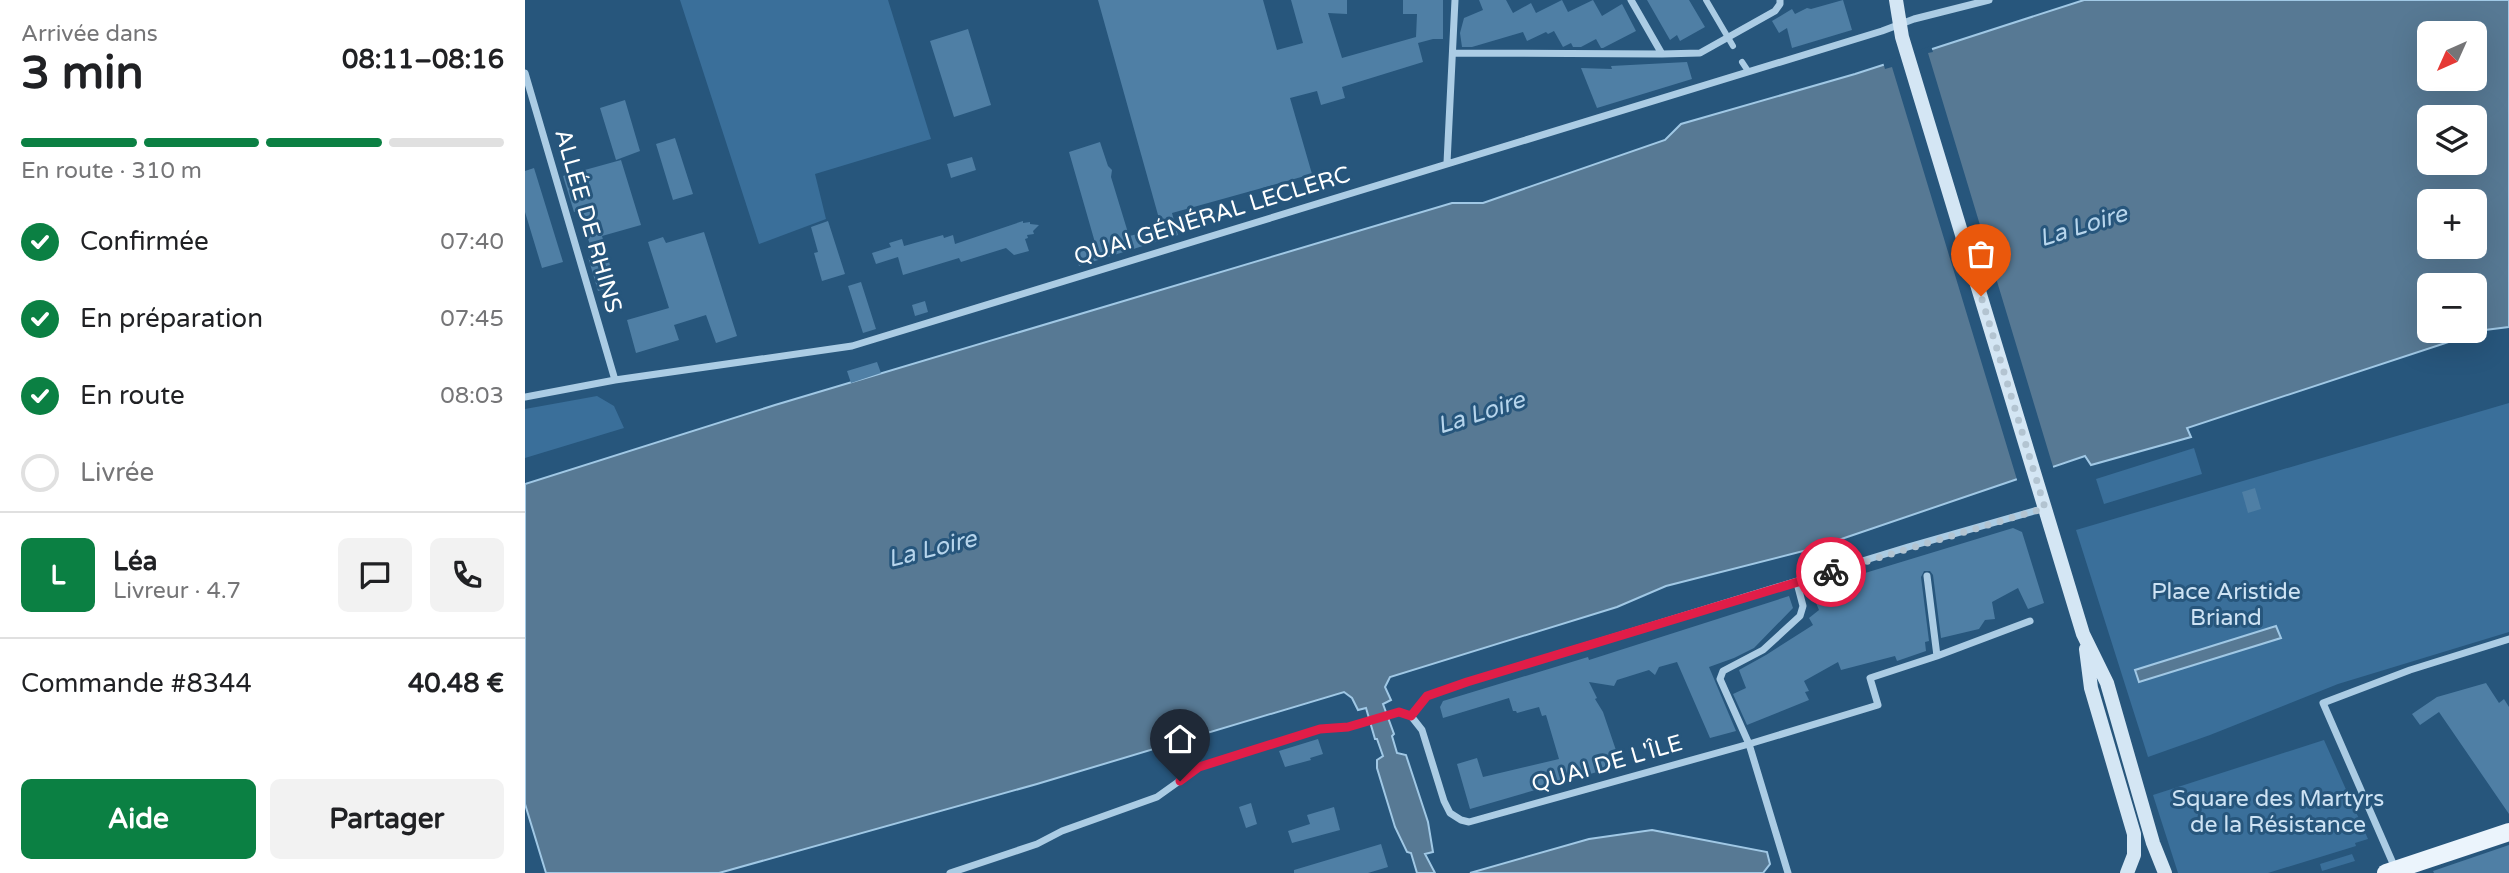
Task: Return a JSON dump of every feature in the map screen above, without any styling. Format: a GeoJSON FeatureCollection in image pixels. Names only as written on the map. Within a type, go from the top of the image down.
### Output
{"type":"FeatureCollection","features":[{"type":"Feature","properties":{"kind":"main road"},"geometry":{"type":"LineString","coordinates":[[1896,0],[1901,31],[2083,634],[2091,688],[2131,823],[2134,846],[2127,873]]}},
{"type":"Feature","properties":{"kind":"main road"},"geometry":{"type":"LineString","coordinates":[[2083,634],[2107,683],[2153,843],[2165,873]]}},
{"type":"Feature","properties":{"kind":"main road"},"geometry":{"type":"LineString","coordinates":[[2393,872],[2509,831]]}},
{"type":"Feature","properties":{"kind":"main road"},"geometry":{"type":"LineString","coordinates":[[2152,873],[2153,843]]}},
{"type":"Feature","properties":{"kind":"street"},"geometry":{"type":"LineString","coordinates":[[1447,163],[1455,0]]}},
{"type":"Feature","properties":{"kind":"street"},"geometry":{"type":"LineString","coordinates":[[1631,0],[1663,54]]}},
{"type":"Feature","properties":{"kind":"street"},"geometry":{"type":"LineString","coordinates":[[1706,0],[1733,46]]}},
{"type":"Feature","properties":{"kind":"street"},"geometry":{"type":"LineString","coordinates":[[1454,53],[1700,53],[1775,11],[1780,0]]}},
{"type":"Feature","properties":{"kind":"street","name":"QUAI GÉNÉRAL LECLERC"},"geometry":{"type":"LineString","coordinates":[[525,397],[615,380],[852,346],[1748,71],[1901,31],[1915,18],[1989,0]]}},
{"type":"Feature","properties":{"kind":"street"},"geometry":{"type":"LineString","coordinates":[[1742,62],[1748,71]]}},
{"type":"Feature","properties":{"kind":"street","name":"ALLÉE DE RHINS"},"geometry":{"type":"LineString","coordinates":[[525,73],[615,380]]}},
{"type":"Feature","properties":{"kind":"street"},"geometry":{"type":"LineString","coordinates":[[950,873],[1037,844],[1062,831],[1157,797],[1199,767],[1320,729],[1348,727],[1399,712],[1411,716],[1427,696],[1467,682],[1908,547],[2045,508]]}},
{"type":"Feature","properties":{"kind":"street"},"geometry":{"type":"LineString","coordinates":[[1927,576],[1937,656],[2030,621]]}},
{"type":"Feature","properties":{"kind":"street"},"geometry":{"type":"LineString","coordinates":[[1788,873],[1749,744],[1720,674],[1763,650],[1800,616],[1803,606],[1797,583]]}},
{"type":"Feature","properties":{"kind":"street"},"geometry":{"type":"LineString","coordinates":[[2393,872],[2323,703],[2410,670],[2509,639]]}},
{"type":"Feature","properties":{"kind":"street","name":"QUAI DE L'ÎLE"},"geometry":{"type":"LineString","coordinates":[[1411,716],[1422,730],[1450,813],[1469,822],[1878,705],[1870,678],[1937,656]]}},
{"type":"Feature","properties":{"kind":"green space"},"geometry":{"type":"Polygon","coordinates":[[[680,0],[888,0],[931,139],[815,174],[826,219],[759,244],[680,0]]]}},
{"type":"Feature","properties":{"kind":"green space"},"geometry":{"type":"Polygon","coordinates":[[[597,396],[614,406],[624,428],[525,458],[525,409],[597,396]]]}},
{"type":"Feature","properties":{"kind":"green space","name":"Place Aristide Briand"},"geometry":{"type":"Polygon","coordinates":[[[2509,403],[2509,632],[2338,684],[2148,757],[2076,530],[2509,403]]]}},
{"type":"Feature","properties":{"kind":"green space"},"geometry":{"type":"Polygon","coordinates":[[[2194,448],[2202,474],[2104,504],[2096,479],[2194,448]]]}},
{"type":"Feature","properties":{"kind":"green space","name":"Square des Martyrs de la Résistance"},"geometry":{"type":"Polygon","coordinates":[[[2324,740],[2368,839],[2355,843],[2356,846],[2268,873],[2178,873],[2153,795],[2324,740]]]}},
{"type":"Feature","properties":{"kind":"green space"},"geometry":{"type":"Polygon","coordinates":[[[2352,854],[2355,861],[2322,871],[2320,864],[2352,854]]]}},
{"type":"Feature","properties":{"kind":"water","name":"La Loire"},"geometry":{"type":"Polygon","coordinates":[[[2084,0],[2509,0],[2509,327],[2487,330],[2487,273],[2417,273],[2417,343],[2445,343],[2187,428],[2191,437],[2091,465],[2085,456],[1815,548],[1666,586],[1617,607],[1390,677],[1385,687],[1391,700],[1383,704],[1394,734],[1392,736],[1397,753],[1406,755],[1428,822],[1433,852],[1425,854],[1435,873],[1417,873],[1411,853],[1407,852],[1395,827],[1377,768],[1377,760],[1383,756],[1366,708],[1358,710],[1352,698],[1344,692],[1037,784],[719,873],[546,873],[525,804],[525,484],[775,405],[1452,203],[1483,203],[1665,140],[1681,124],[1855,74],[2084,0]]]}},
{"type":"Feature","properties":{"kind":"water"},"geometry":{"type":"Polygon","coordinates":[[[2276,626],[2281,638],[2139,682],[2135,670],[2276,626]]]}},
{"type":"Feature","properties":{"kind":"water"},"geometry":{"type":"Polygon","coordinates":[[[1652,830],[1767,852],[1770,864],[1763,873],[1470,873],[1589,839],[1652,830]]]}},
{"type":"Feature","properties":{"kind":"pier"},"geometry":{"type":"Polygon","coordinates":[[[1931,46],[1933,52],[1928,53],[2054,470],[2018,483],[1892,67],[1885,69],[1883,62],[1931,46]]]}},
{"type":"Feature","properties":{"kind":"building"},"geometry":{"type":"Polygon","coordinates":[[[1098,0],[1263,0],[1277,50],[1303,43],[1291,0],[1347,0],[1347,14],[1328,13],[1342,58],[1416,37],[1417,14],[1403,14],[1403,0],[1443,0],[1443,39],[1418,43],[1423,62],[1342,87],[1345,98],[1321,105],[1317,91],[1290,98],[1312,174],[1172,213],[1178,235],[1165,240],[1098,0]]]}},
{"type":"Feature","properties":{"kind":"building"},"geometry":{"type":"Polygon","coordinates":[[[1479,0],[1506,0],[1513,13],[1531,3],[1536,13],[1562,0],[1568,12],[1593,0],[1602,16],[1622,4],[1636,31],[1603,48],[1596,39],[1581,47],[1573,47],[1571,43],[1563,47],[1554,31],[1527,41],[1523,32],[1472,47],[1462,47],[1460,33],[1464,18],[1483,10],[1479,0]]]}},
{"type":"Feature","properties":{"kind":"building"},"geometry":{"type":"Polygon","coordinates":[[[1647,0],[1689,0],[1705,27],[1680,41],[1677,35],[1670,40],[1647,0]]]}},
{"type":"Feature","properties":{"kind":"building"},"geometry":{"type":"Polygon","coordinates":[[[1843,0],[1852,30],[1792,48],[1787,28],[1779,33],[1772,21],[1792,9],[1795,14],[1807,8],[1843,0]]]}},
{"type":"Feature","properties":{"kind":"building"},"geometry":{"type":"Polygon","coordinates":[[[968,29],[991,105],[954,117],[930,41],[968,29]]]}},
{"type":"Feature","properties":{"kind":"building"},"geometry":{"type":"Polygon","coordinates":[[[1687,62],[1692,79],[1597,108],[1581,68],[1612,69],[1611,66],[1687,62]]]}},
{"type":"Feature","properties":{"kind":"building"},"geometry":{"type":"Polygon","coordinates":[[[625,100],[640,151],[616,160],[600,108],[625,100]]]}},
{"type":"Feature","properties":{"kind":"building"},"geometry":{"type":"Polygon","coordinates":[[[675,138],[693,194],[673,200],[656,144],[675,138]]]}},
{"type":"Feature","properties":{"kind":"building"},"geometry":{"type":"Polygon","coordinates":[[[1100,142],[1108,166],[1112,170],[1111,177],[1129,236],[1138,234],[1162,240],[1079,266],[1075,252],[1096,246],[1069,152],[1100,142]]]}},
{"type":"Feature","properties":{"kind":"building"},"geometry":{"type":"Polygon","coordinates":[[[972,157],[976,170],[951,178],[947,164],[972,157]]]}},
{"type":"Feature","properties":{"kind":"building"},"geometry":{"type":"Polygon","coordinates":[[[621,160],[641,225],[602,236],[611,269],[606,271],[611,287],[598,291],[588,257],[593,256],[580,210],[574,212],[563,176],[621,160]]]}},
{"type":"Feature","properties":{"kind":"building"},"geometry":{"type":"Polygon","coordinates":[[[534,168],[563,262],[542,268],[525,212],[525,171],[534,168]]]}},
{"type":"Feature","properties":{"kind":"building"},"geometry":{"type":"Polygon","coordinates":[[[828,221],[845,274],[822,281],[814,253],[818,252],[811,227],[828,221]]]}},
{"type":"Feature","properties":{"kind":"building"},"geometry":{"type":"Polygon","coordinates":[[[1023,221],[1039,225],[1033,231],[1034,234],[1027,235],[1028,238],[1025,239],[1029,251],[1014,255],[1006,248],[961,262],[959,258],[903,275],[898,257],[876,264],[872,253],[891,247],[889,243],[902,239],[904,246],[943,235],[944,238],[953,235],[955,244],[1023,221]]]}},
{"type":"Feature","properties":{"kind":"building"},"geometry":{"type":"Polygon","coordinates":[[[704,232],[737,336],[716,343],[706,315],[674,325],[679,340],[636,353],[627,320],[669,308],[648,242],[663,237],[666,243],[704,232]]]}},
{"type":"Feature","properties":{"kind":"building"},"geometry":{"type":"Polygon","coordinates":[[[861,282],[876,329],[863,333],[848,286],[861,282]]]}},
{"type":"Feature","properties":{"kind":"building"},"geometry":{"type":"Polygon","coordinates":[[[925,301],[928,312],[915,316],[912,305],[925,301]]]}},
{"type":"Feature","properties":{"kind":"building"},"geometry":{"type":"Polygon","coordinates":[[[877,362],[881,373],[851,383],[847,371],[877,362]]]}},
{"type":"Feature","properties":{"kind":"building"},"geometry":{"type":"Polygon","coordinates":[[[2255,488],[2261,509],[2248,513],[2242,492],[2255,488]]]}},
{"type":"Feature","properties":{"kind":"building"},"geometry":{"type":"Polygon","coordinates":[[[2013,528],[2022,532],[2044,603],[2028,609],[2018,588],[1992,602],[1995,619],[1985,620],[1979,629],[1941,638],[1933,575],[1930,571],[1924,571],[1921,577],[1929,641],[1925,642],[1926,651],[1897,661],[1895,656],[1841,670],[1838,662],[1804,681],[1809,691],[1805,692],[1809,700],[1747,725],[1733,694],[1746,688],[1739,670],[1813,625],[1809,618],[1819,610],[1814,598],[1819,587],[2013,528]]]}},
{"type":"Feature","properties":{"kind":"building"},"geometry":{"type":"Polygon","coordinates":[[[1789,596],[1793,608],[1754,648],[1709,667],[1736,731],[1710,738],[1677,662],[1659,667],[1655,675],[1649,670],[1617,680],[1614,686],[1589,682],[1603,712],[1621,765],[1470,809],[1457,764],[1477,758],[1483,777],[1559,759],[1546,715],[1542,716],[1539,707],[1517,713],[1513,711],[1509,698],[1443,718],[1440,707],[1443,701],[1588,657],[1589,660],[1789,596]]]}},
{"type":"Feature","properties":{"kind":"building"},"geometry":{"type":"Polygon","coordinates":[[[2486,683],[2499,703],[2504,699],[2509,707],[2509,814],[2439,712],[2420,725],[2412,714],[2437,697],[2486,683]]]}},
{"type":"Feature","properties":{"kind":"building"},"geometry":{"type":"Polygon","coordinates":[[[1318,739],[1323,754],[1285,767],[1279,751],[1318,739]]]}},
{"type":"Feature","properties":{"kind":"building"},"geometry":{"type":"Polygon","coordinates":[[[1251,803],[1257,824],[1246,828],[1239,807],[1251,803]]]}},
{"type":"Feature","properties":{"kind":"building"},"geometry":{"type":"Polygon","coordinates":[[[1334,807],[1340,830],[1292,843],[1288,831],[1310,824],[1307,815],[1334,807]]]}},
{"type":"Feature","properties":{"kind":"building"},"geometry":{"type":"Polygon","coordinates":[[[1381,844],[1388,867],[1368,873],[1294,873],[1294,870],[1381,844]]]}},
{"type":"Feature","properties":{"kind":"building"},"geometry":{"type":"Polygon","coordinates":[[[2509,845],[2509,873],[2433,871],[2509,845]]]}},
{"type":"Feature","properties":{"kind":"way so far"},"geometry":{"type":"LineString","coordinates":[[1831,572],[2045,508],[1981,296]]}},
{"type":"Feature","properties":{"kind":"route"},"geometry":{"type":"LineString","coordinates":[[1180,781],[1199,767],[1320,729],[1348,727],[1399,712],[1411,716],[1427,696],[1467,682],[1831,572]]}}]}
